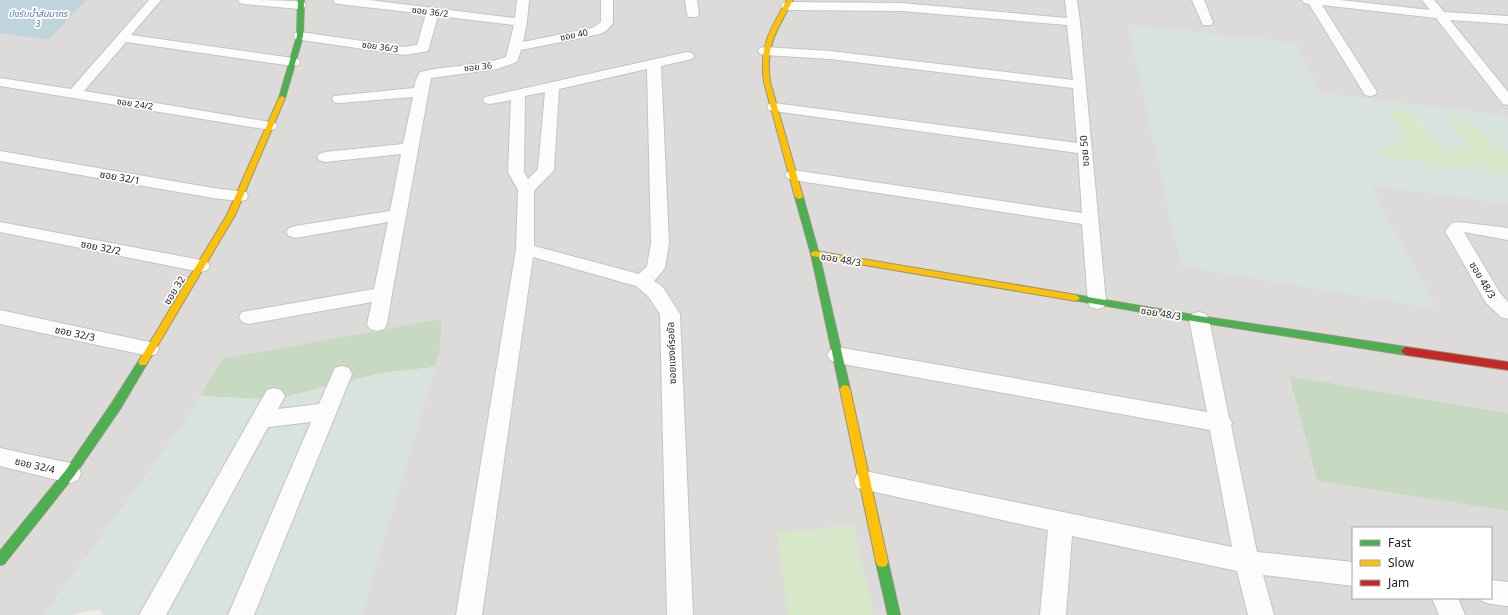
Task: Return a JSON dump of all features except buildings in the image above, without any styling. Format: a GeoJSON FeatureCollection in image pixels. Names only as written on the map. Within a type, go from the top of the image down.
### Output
{"type":"FeatureCollection","features":[{"type":"Feature","properties":{"kind":"street"},"geometry":{"type":"LineString","coordinates":[[74,94],[155,0]]}},
{"type":"Feature","properties":{"kind":"street"},"geometry":{"type":"LineString","coordinates":[[244,0],[300,2]]}},
{"type":"Feature","properties":{"kind":"street","name":"ซอย 36/2"},"geometry":{"type":"LineString","coordinates":[[339,0],[521,22]]}},
{"type":"Feature","properties":{"kind":"street","name":"ซอย 36"},"geometry":{"type":"LineString","coordinates":[[377,324],[425,76],[440,71],[497,65],[512,58],[521,22],[523,0]]}},
{"type":"Feature","properties":{"kind":"street","name":"ซอย 40"},"geometry":{"type":"LineString","coordinates":[[515,47],[586,33],[602,28],[607,23],[607,0]]}},
{"type":"Feature","properties":{"kind":"street"},"geometry":{"type":"LineString","coordinates":[[691,0],[694,14]]}},
{"type":"Feature","properties":{"kind":"street","name":"ซอย 50"},"geometry":{"type":"LineString","coordinates":[[1071,0],[1080,85],[1096,302]]}},
{"type":"Feature","properties":{"kind":"street"},"geometry":{"type":"LineString","coordinates":[[1198,0],[1207,22]]}},
{"type":"Feature","properties":{"kind":"street"},"geometry":{"type":"LineString","coordinates":[[1310,0],[1332,1],[1439,15],[1508,20]]}},
{"type":"Feature","properties":{"kind":"street"},"geometry":{"type":"LineString","coordinates":[[1310,0],[1370,92]]}},
{"type":"Feature","properties":{"kind":"street"},"geometry":{"type":"LineString","coordinates":[[1428,0],[1508,101]]}},
{"type":"Feature","properties":{"kind":"street","name":"ซอย 32"},"geometry":{"type":"LineString","coordinates":[[0,560],[70,473],[116,406],[231,215],[284,94],[300,36],[300,2]]}},
{"type":"Feature","properties":{"kind":"street"},"geometry":{"type":"LineString","coordinates":[[894,615],[815,254],[766,82],[764,66],[765,51],[768,39],[788,3],[901,7],[1074,22]]}},
{"type":"Feature","properties":{"kind":"street","name":"ซอย 36/3"},"geometry":{"type":"LineString","coordinates":[[300,36],[405,51],[417,50],[423,48],[433,12]]}},
{"type":"Feature","properties":{"kind":"street"},"geometry":{"type":"LineString","coordinates":[[123,38],[293,62]]}},
{"type":"Feature","properties":{"kind":"street"},"geometry":{"type":"LineString","coordinates":[[765,51],[830,55],[1080,85]]}},
{"type":"Feature","properties":{"kind":"street"},"geometry":{"type":"LineString","coordinates":[[490,100],[687,56]]}},
{"type":"Feature","properties":{"kind":"street"},"geometry":{"type":"LineString","coordinates":[[642,281],[656,268],[660,242],[654,64]]}},
{"type":"Feature","properties":{"kind":"street","name":"ซอย 24/2"},"geometry":{"type":"LineString","coordinates":[[0,82],[270,126]]}},
{"type":"Feature","properties":{"kind":"street"},"geometry":{"type":"LineString","coordinates":[[526,190],[546,170],[552,86]]}},
{"type":"Feature","properties":{"kind":"street"},"geometry":{"type":"LineString","coordinates":[[339,99],[421,92]]}},
{"type":"Feature","properties":{"kind":"street"},"geometry":{"type":"LineString","coordinates":[[469,615],[525,249],[526,190],[516,172],[518,94]]}},
{"type":"Feature","properties":{"kind":"street"},"geometry":{"type":"LineString","coordinates":[[774,107],[1084,149]]}},
{"type":"Feature","properties":{"kind":"street"},"geometry":{"type":"LineString","coordinates":[[325,157],[410,148]]}},
{"type":"Feature","properties":{"kind":"street","name":"ซอย 32/1"},"geometry":{"type":"LineString","coordinates":[[0,156],[213,193],[240,196]]}},
{"type":"Feature","properties":{"kind":"street"},"geometry":{"type":"LineString","coordinates":[[793,175],[1090,220]]}},
{"type":"Feature","properties":{"kind":"street"},"geometry":{"type":"LineString","coordinates":[[295,232],[398,215]]}},
{"type":"Feature","properties":{"kind":"street","name":"ซอย 32/2"},"geometry":{"type":"LineString","coordinates":[[0,227],[201,266]]}},
{"type":"Feature","properties":{"kind":"street","name":"ซอย 48/3"},"geometry":{"type":"LineString","coordinates":[[1508,234],[1464,227],[1458,227],[1454,231],[1493,298],[1508,312]]}},
{"type":"Feature","properties":{"kind":"street","name":"ซอยแซงค์รอยัล"},"geometry":{"type":"LineString","coordinates":[[525,249],[642,281],[655,291],[670,314],[680,615]]}},
{"type":"Feature","properties":{"kind":"street","name":"ซอย 48/3"},"geometry":{"type":"LineString","coordinates":[[815,254],[1199,319],[1508,366]]}},
{"type":"Feature","properties":{"kind":"street"},"geometry":{"type":"LineString","coordinates":[[249,317],[383,294]]}},
{"type":"Feature","properties":{"kind":"street","name":"ซอย 32/3"},"geometry":{"type":"LineString","coordinates":[[0,317],[149,349]]}},
{"type":"Feature","properties":{"kind":"street"},"geometry":{"type":"LineString","coordinates":[[1199,319],[1221,423],[1247,562],[1260,615]]}},
{"type":"Feature","properties":{"kind":"street"},"geometry":{"type":"LineString","coordinates":[[837,355],[1221,423]]}},
{"type":"Feature","properties":{"kind":"street"},"geometry":{"type":"LineString","coordinates":[[241,615],[342,374]]}},
{"type":"Feature","properties":{"kind":"street"},"geometry":{"type":"LineString","coordinates":[[152,615],[274,396]]}},
{"type":"Feature","properties":{"kind":"street"},"geometry":{"type":"LineString","coordinates":[[261,419],[326,412]]}},
{"type":"Feature","properties":{"kind":"street","name":"ซอย 32/4"},"geometry":{"type":"LineString","coordinates":[[0,457],[70,473]]}},
{"type":"Feature","properties":{"kind":"street"},"geometry":{"type":"LineString","coordinates":[[865,481],[1247,562],[1352,574]]}},
{"type":"Feature","properties":{"kind":"street"},"geometry":{"type":"LineString","coordinates":[[1054,615],[1061,522]]}},
{"type":"Feature","properties":{"kind":"street"},"geometry":{"type":"LineString","coordinates":[[1492,592],[1508,594]]}},
{"type":"Feature","properties":{"kind":"street"},"geometry":{"type":"LineString","coordinates":[[1445,599],[1452,615]]}},
{"type":"Feature","properties":{"kind":"shaded area"},"geometry":{"type":"Polygon","coordinates":[[[0,0],[1508,0],[1508,116],[1319,93],[1296,43],[1128,25],[1436,308],[1369,185],[1508,203],[1508,413],[1289,376],[1317,481],[1508,511],[1508,615],[361,615],[439,354],[222,359],[186,421],[44,615],[0,615],[0,0]]]}},
{"type":"Feature","properties":{"kind":"shaded area"},"geometry":{"type":"Polygon","coordinates":[[[1128,25],[1296,43],[1319,93],[1508,116],[1508,153],[1466,121],[1448,116],[1451,126],[1470,148],[1453,149],[1433,143],[1425,128],[1417,118],[1412,114],[1399,111],[1389,111],[1405,136],[1398,144],[1375,149],[1391,161],[1422,160],[1441,169],[1479,165],[1499,175],[1508,174],[1508,203],[1370,185],[1437,309],[1181,266],[1128,25]]]}},
{"type":"Feature","properties":{"kind":"shaded area"},"geometry":{"type":"Polygon","coordinates":[[[435,367],[361,615],[103,615],[100,609],[70,615],[44,615],[186,421],[200,396],[273,400],[382,373],[435,367]]]}},
{"type":"Feature","properties":{"kind":"green space"},"geometry":{"type":"Polygon","coordinates":[[[1389,110],[1406,111],[1418,119],[1433,143],[1469,147],[1451,126],[1448,116],[1462,118],[1470,122],[1508,153],[1508,174],[1499,175],[1479,165],[1441,169],[1422,160],[1391,161],[1375,149],[1398,144],[1389,110]]]}},
{"type":"Feature","properties":{"kind":"green space"},"geometry":{"type":"Polygon","coordinates":[[[442,319],[439,354],[435,367],[382,373],[273,400],[200,396],[222,359],[442,319]]]}},
{"type":"Feature","properties":{"kind":"green space"},"geometry":{"type":"Polygon","coordinates":[[[1289,376],[1508,413],[1508,511],[1317,481],[1289,376]]]}},
{"type":"Feature","properties":{"kind":"green space"},"geometry":{"type":"Polygon","coordinates":[[[853,525],[874,615],[788,615],[777,533],[853,525]]]}},
{"type":"Feature","properties":{"kind":"water","name":"บึงรับน้ำสัมมากร 3"},"geometry":{"type":"Polygon","coordinates":[[[0,0],[86,0],[49,39],[43,39],[0,33],[0,0]]]}},
{"type":"Feature","properties":{"kind":"traffic: fast"},"geometry":{"type":"LineString","coordinates":[[282,98],[300,36],[301,0]]}},
{"type":"Feature","properties":{"kind":"traffic: fast"},"geometry":{"type":"LineString","coordinates":[[799,197],[815,254],[845,389]]}},
{"type":"Feature","properties":{"kind":"traffic: fast"},"geometry":{"type":"LineString","coordinates":[[1076,298],[1199,319],[1406,351]]}},
{"type":"Feature","properties":{"kind":"traffic: fast"},"geometry":{"type":"LineString","coordinates":[[0,560],[70,473],[116,406],[143,362]]}},
{"type":"Feature","properties":{"kind":"traffic: fast"},"geometry":{"type":"LineString","coordinates":[[882,562],[894,615]]}},
{"type":"Feature","properties":{"kind":"traffic: slow"},"geometry":{"type":"LineString","coordinates":[[790,0],[773,30],[767,48],[765,69],[767,82],[799,197]]}},
{"type":"Feature","properties":{"kind":"traffic: slow"},"geometry":{"type":"LineString","coordinates":[[143,362],[231,215],[282,98]]}},
{"type":"Feature","properties":{"kind":"traffic: slow"},"geometry":{"type":"LineString","coordinates":[[815,254],[1076,298]]}},
{"type":"Feature","properties":{"kind":"traffic: slow"},"geometry":{"type":"LineString","coordinates":[[845,389],[882,562]]}},
{"type":"Feature","properties":{"kind":"traffic: jam"},"geometry":{"type":"LineString","coordinates":[[1406,351],[1508,366]]}}]}
